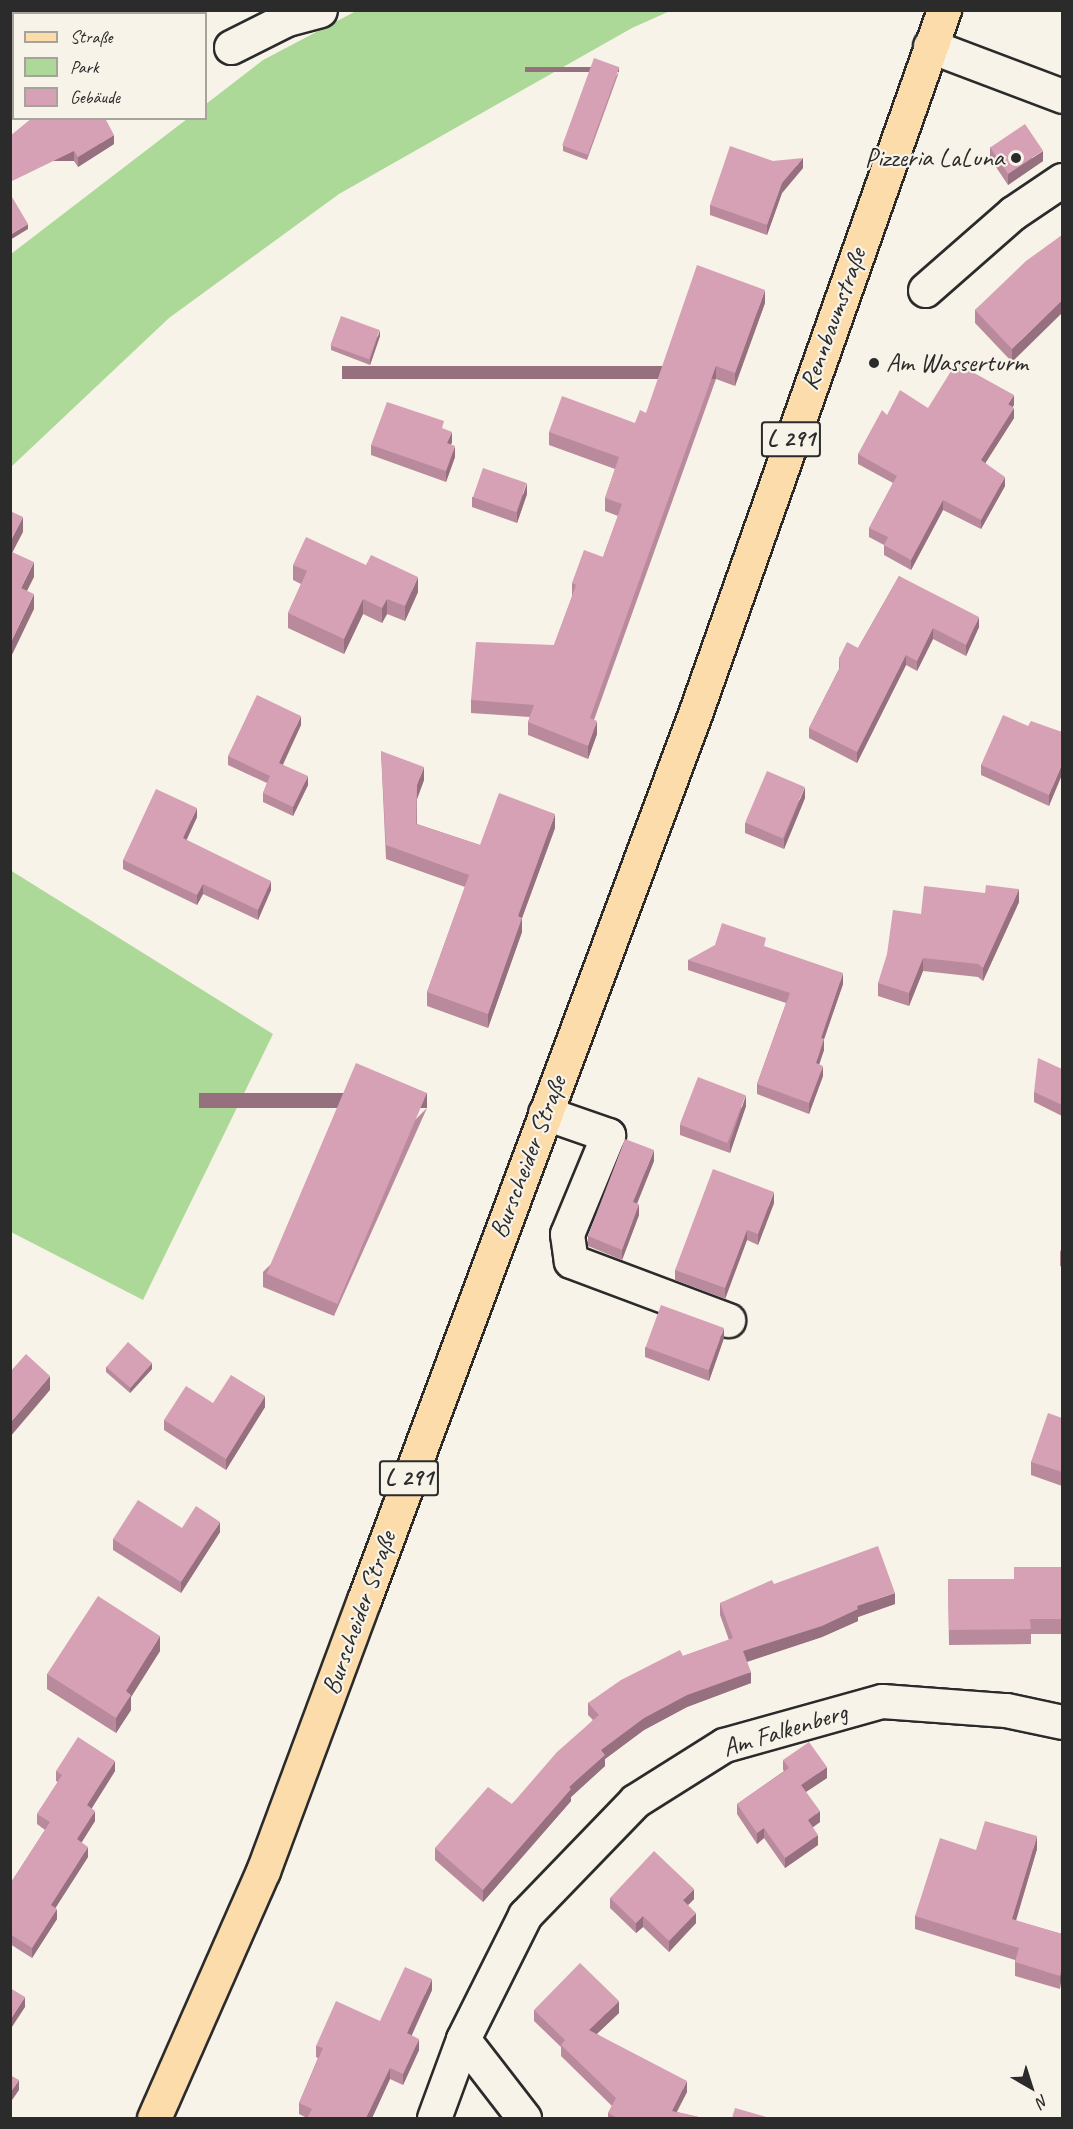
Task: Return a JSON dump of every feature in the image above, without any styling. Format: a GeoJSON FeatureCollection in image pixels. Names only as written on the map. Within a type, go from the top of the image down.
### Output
{"type":"FeatureCollection","features":[{"type":"Feature","properties":{"kind":"main road","name":"Rennbaumstraße"},"geometry":{"type":"LineString","coordinates":[[651,832],[944,10]]}},
{"type":"Feature","properties":{"kind":"main road","name":"Burscheider Straße"},"geometry":{"type":"LineString","coordinates":[[154,2118],[262,1871],[651,832]]}},
{"type":"Feature","properties":{"kind":"street"},"geometry":{"type":"LineString","coordinates":[[231,47],[287,19],[320,10]]}},
{"type":"Feature","properties":{"kind":"street"},"geometry":{"type":"LineString","coordinates":[[930,46],[1062,96]]}},
{"type":"Feature","properties":{"kind":"street"},"geometry":{"type":"LineString","coordinates":[[925,290],[1013,213],[1062,180]]}},
{"type":"Feature","properties":{"kind":"street"},"geometry":{"type":"LineString","coordinates":[[544,1113],[608,1135],[567,1234],[571,1261],[728,1320]]}},
{"type":"Feature","properties":{"kind":"street","name":"Am Falkenberg"},"geometry":{"type":"LineString","coordinates":[[434,2118],[463,2039],[525,1915],[634,1801],[724,1745],[882,1701],[1006,1710],[1062,1722]]}},
{"type":"Feature","properties":{"kind":"street"},"geometry":{"type":"LineString","coordinates":[[463,2039],[524,2118]]}},
{"type":"Feature","properties":{"kind":"green space"},"geometry":{"type":"Polygon","coordinates":[[[11,10],[44,11],[12,12],[11,59],[11,10]]]}},
{"type":"Feature","properties":{"kind":"green space"},"geometry":{"type":"Polygon","coordinates":[[[358,10],[670,11],[632,28],[339,194],[169,318],[11,467],[11,254],[186,120],[207,120],[207,103],[263,60],[358,10]]]}},
{"type":"Feature","properties":{"kind":"green space"},"geometry":{"type":"Polygon","coordinates":[[[10,870],[273,1034],[143,1300],[11,1232],[10,870]]]}},
{"type":"Feature","properties":{"kind":"building"},"geometry":{"type":"Polygon","coordinates":[[[594,58],[619,67],[588,155],[562,145],[594,58]]]}},
{"type":"Feature","properties":{"kind":"building"},"geometry":{"type":"Polygon","coordinates":[[[30,120],[106,120],[114,135],[78,157],[74,151],[10,182],[10,136],[30,120]]]}},
{"type":"Feature","properties":{"kind":"building"},"geometry":{"type":"Polygon","coordinates":[[[1025,124],[1043,151],[1008,174],[990,147],[1025,124]]]}},
{"type":"Feature","properties":{"kind":"building"},"geometry":{"type":"Polygon","coordinates":[[[730,146],[773,161],[803,158],[782,183],[767,225],[710,205],[730,146]]]}},
{"type":"Feature","properties":{"kind":"building"},"geometry":{"type":"Polygon","coordinates":[[[10,197],[28,224],[10,235],[10,197]]]}},
{"type":"Feature","properties":{"kind":"building"},"geometry":{"type":"Polygon","coordinates":[[[1062,235],[1062,300],[1012,349],[975,310],[1026,261],[1062,235]]]}},
{"type":"Feature","properties":{"kind":"building"},"geometry":{"type":"Polygon","coordinates":[[[697,265],[765,290],[735,373],[716,366],[590,718],[597,721],[588,746],[528,722],[534,705],[471,700],[476,642],[554,645],[576,585],[572,583],[584,550],[603,557],[622,504],[605,498],[619,457],[549,432],[562,396],[635,423],[640,410],[646,413],[697,265]]]}},
{"type":"Feature","properties":{"kind":"building"},"geometry":{"type":"Polygon","coordinates":[[[341,316],[380,330],[369,359],[330,345],[341,316]]]}},
{"type":"Feature","properties":{"kind":"building"},"geometry":{"type":"Polygon","coordinates":[[[956,363],[1014,395],[1008,404],[1014,408],[981,460],[1005,477],[981,520],[943,500],[911,560],[884,545],[888,537],[869,528],[897,476],[858,454],[882,410],[887,415],[900,390],[928,408],[956,363]]]}},
{"type":"Feature","properties":{"kind":"building"},"geometry":{"type":"Polygon","coordinates":[[[387,402],[444,421],[442,428],[452,432],[447,443],[455,446],[446,471],[371,445],[387,402]]]}},
{"type":"Feature","properties":{"kind":"building"},"geometry":{"type":"Polygon","coordinates":[[[483,468],[526,483],[516,512],[473,497],[483,468]]]}},
{"type":"Feature","properties":{"kind":"building"},"geometry":{"type":"Polygon","coordinates":[[[10,511],[23,517],[10,542],[10,511]]]}},
{"type":"Feature","properties":{"kind":"building"},"geometry":{"type":"Polygon","coordinates":[[[306,537],[366,565],[371,555],[418,577],[405,606],[387,599],[382,608],[363,599],[344,639],[288,613],[307,571],[293,565],[306,537]]]}},
{"type":"Feature","properties":{"kind":"building"},"geometry":{"type":"Polygon","coordinates":[[[10,551],[34,562],[21,588],[34,594],[10,644],[10,551]]]}},
{"type":"Feature","properties":{"kind":"building"},"geometry":{"type":"Polygon","coordinates":[[[899,576],[979,617],[966,645],[933,628],[917,661],[906,655],[857,752],[809,728],[840,667],[839,658],[847,642],[858,648],[899,576]]]}},
{"type":"Feature","properties":{"kind":"building"},"geometry":{"type":"Polygon","coordinates":[[[257,695],[301,716],[279,763],[308,776],[293,807],[263,793],[270,776],[228,756],[257,695]]]}},
{"type":"Feature","properties":{"kind":"building"},"geometry":{"type":"Polygon","coordinates":[[[1003,715],[1028,726],[1031,721],[1062,732],[1062,764],[1049,795],[981,765],[1003,715]]]}},
{"type":"Feature","properties":{"kind":"building"},"geometry":{"type":"Polygon","coordinates":[[[381,751],[424,767],[417,785],[416,824],[480,845],[499,793],[555,814],[518,916],[522,918],[488,1014],[427,992],[469,875],[386,845],[381,751]]]}},
{"type":"Feature","properties":{"kind":"building"},"geometry":{"type":"Polygon","coordinates":[[[767,771],[805,787],[783,839],[745,823],[767,771]]]}},
{"type":"Feature","properties":{"kind":"building"},"geometry":{"type":"Polygon","coordinates":[[[156,789],[197,808],[183,838],[271,881],[258,910],[203,884],[197,895],[123,860],[156,789]]]}},
{"type":"Feature","properties":{"kind":"building"},"geometry":{"type":"Polygon","coordinates":[[[986,885],[1019,889],[983,968],[978,964],[923,958],[909,993],[878,983],[887,954],[893,910],[921,914],[924,886],[985,893],[986,885]]]}},
{"type":"Feature","properties":{"kind":"building"},"geometry":{"type":"Polygon","coordinates":[[[722,923],[766,938],[764,946],[843,973],[821,1038],[824,1039],[816,1063],[823,1066],[809,1103],[757,1084],[790,993],[688,960],[715,945],[722,923]]]}},
{"type":"Feature","properties":{"kind":"building"},"geometry":{"type":"Polygon","coordinates":[[[1038,1058],[1062,1069],[1062,1105],[1034,1092],[1038,1058]]]}},
{"type":"Feature","properties":{"kind":"building"},"geometry":{"type":"Polygon","coordinates":[[[356,1063],[427,1093],[337,1304],[267,1274],[356,1063]]]}},
{"type":"Feature","properties":{"kind":"building"},"geometry":{"type":"Polygon","coordinates":[[[698,1077],[746,1095],[727,1143],[680,1125],[698,1077]]]}},
{"type":"Feature","properties":{"kind":"building"},"geometry":{"type":"Polygon","coordinates":[[[625,1139],[654,1150],[633,1202],[639,1204],[622,1250],[588,1236],[625,1139]]]}},
{"type":"Feature","properties":{"kind":"building"},"geometry":{"type":"Polygon","coordinates":[[[713,1169],[774,1192],[758,1234],[747,1230],[725,1288],[675,1270],[713,1169]]]}},
{"type":"Feature","properties":{"kind":"building"},"geometry":{"type":"Polygon","coordinates":[[[661,1305],[724,1328],[709,1370],[646,1347],[661,1305]]]}},
{"type":"Feature","properties":{"kind":"building"},"geometry":{"type":"Polygon","coordinates":[[[128,1342],[152,1363],[131,1388],[106,1367],[128,1342]]]}},
{"type":"Feature","properties":{"kind":"building"},"geometry":{"type":"Polygon","coordinates":[[[26,1354],[50,1376],[10,1423],[10,1372],[26,1354]]]}},
{"type":"Feature","properties":{"kind":"building"},"geometry":{"type":"Polygon","coordinates":[[[231,1375],[265,1396],[226,1459],[164,1420],[186,1386],[213,1403],[231,1375]]]}},
{"type":"Feature","properties":{"kind":"building"},"geometry":{"type":"Polygon","coordinates":[[[1048,1413],[1062,1418],[1062,1472],[1031,1462],[1048,1413]]]}},
{"type":"Feature","properties":{"kind":"building"},"geometry":{"type":"Polygon","coordinates":[[[138,1500],[182,1528],[196,1506],[220,1522],[181,1582],[113,1539],[138,1500]]]}},
{"type":"Feature","properties":{"kind":"building"},"geometry":{"type":"Polygon","coordinates":[[[878,1546],[895,1593],[857,1606],[858,1609],[822,1626],[743,1651],[751,1672],[687,1695],[644,1718],[601,1750],[605,1755],[569,1787],[571,1789],[483,1890],[435,1848],[488,1787],[512,1804],[557,1752],[599,1715],[588,1703],[621,1680],[680,1650],[683,1656],[733,1638],[720,1603],[772,1580],[774,1584],[878,1546]]]}},
{"type":"Feature","properties":{"kind":"building"},"geometry":{"type":"Polygon","coordinates":[[[1014,1567],[1062,1567],[1062,1619],[1030,1619],[1031,1629],[949,1630],[948,1579],[1014,1579],[1014,1567]]]}},
{"type":"Feature","properties":{"kind":"building"},"geometry":{"type":"Polygon","coordinates":[[[98,1596],[160,1636],[126,1691],[131,1695],[116,1718],[47,1674],[98,1596]]]}},
{"type":"Feature","properties":{"kind":"building"},"geometry":{"type":"Polygon","coordinates":[[[78,1737],[115,1761],[87,1805],[95,1811],[77,1839],[88,1847],[51,1905],[57,1909],[32,1948],[10,1934],[10,1884],[50,1822],[37,1814],[62,1775],[56,1771],[78,1737]]]}},
{"type":"Feature","properties":{"kind":"building"},"geometry":{"type":"Polygon","coordinates":[[[809,1742],[827,1767],[801,1785],[820,1811],[808,1820],[818,1835],[785,1858],[764,1828],[757,1833],[737,1804],[789,1768],[783,1760],[809,1742]]]}},
{"type":"Feature","properties":{"kind":"building"},"geometry":{"type":"Polygon","coordinates":[[[985,1821],[1037,1836],[1012,1919],[1062,1934],[1060,1976],[1015,1962],[1019,1948],[915,1916],[940,1838],[976,1850],[985,1821]]]}},
{"type":"Feature","properties":{"kind":"building"},"geometry":{"type":"Polygon","coordinates":[[[654,1851],[694,1889],[683,1900],[696,1913],[669,1941],[643,1916],[636,1923],[610,1898],[654,1851]]]}},
{"type":"Feature","properties":{"kind":"building"},"geometry":{"type":"Polygon","coordinates":[[[580,1963],[619,2001],[589,2030],[687,2081],[672,2111],[703,2118],[618,2118],[608,2113],[616,2098],[561,2045],[565,2040],[534,2010],[580,1963]]]}},
{"type":"Feature","properties":{"kind":"building"},"geometry":{"type":"Polygon","coordinates":[[[405,1967],[432,1979],[407,2033],[419,2039],[403,2074],[390,2068],[366,2118],[307,2118],[312,2109],[299,2103],[323,2048],[316,2046],[336,2001],[380,2021],[405,1967]]]}},
{"type":"Feature","properties":{"kind":"building"},"geometry":{"type":"Polygon","coordinates":[[[10,1988],[25,1997],[10,2020],[10,1988]]]}},
{"type":"Feature","properties":{"kind":"building"},"geometry":{"type":"Polygon","coordinates":[[[10,2075],[19,2080],[10,2093],[10,2075]]]}},
{"type":"Feature","properties":{"kind":"building"},"geometry":{"type":"Polygon","coordinates":[[[735,2108],[770,2118],[732,2118],[735,2108]]]}},
{"type":"Feature","properties":{"kind":"place","name":"Pizzeria LaLuna"},"geometry":{"type":"Point","coordinates":[1016,158]}},
{"type":"Feature","properties":{"kind":"place","name":"Am Wasserturm"},"geometry":{"type":"Point","coordinates":[874,363]}}]}
